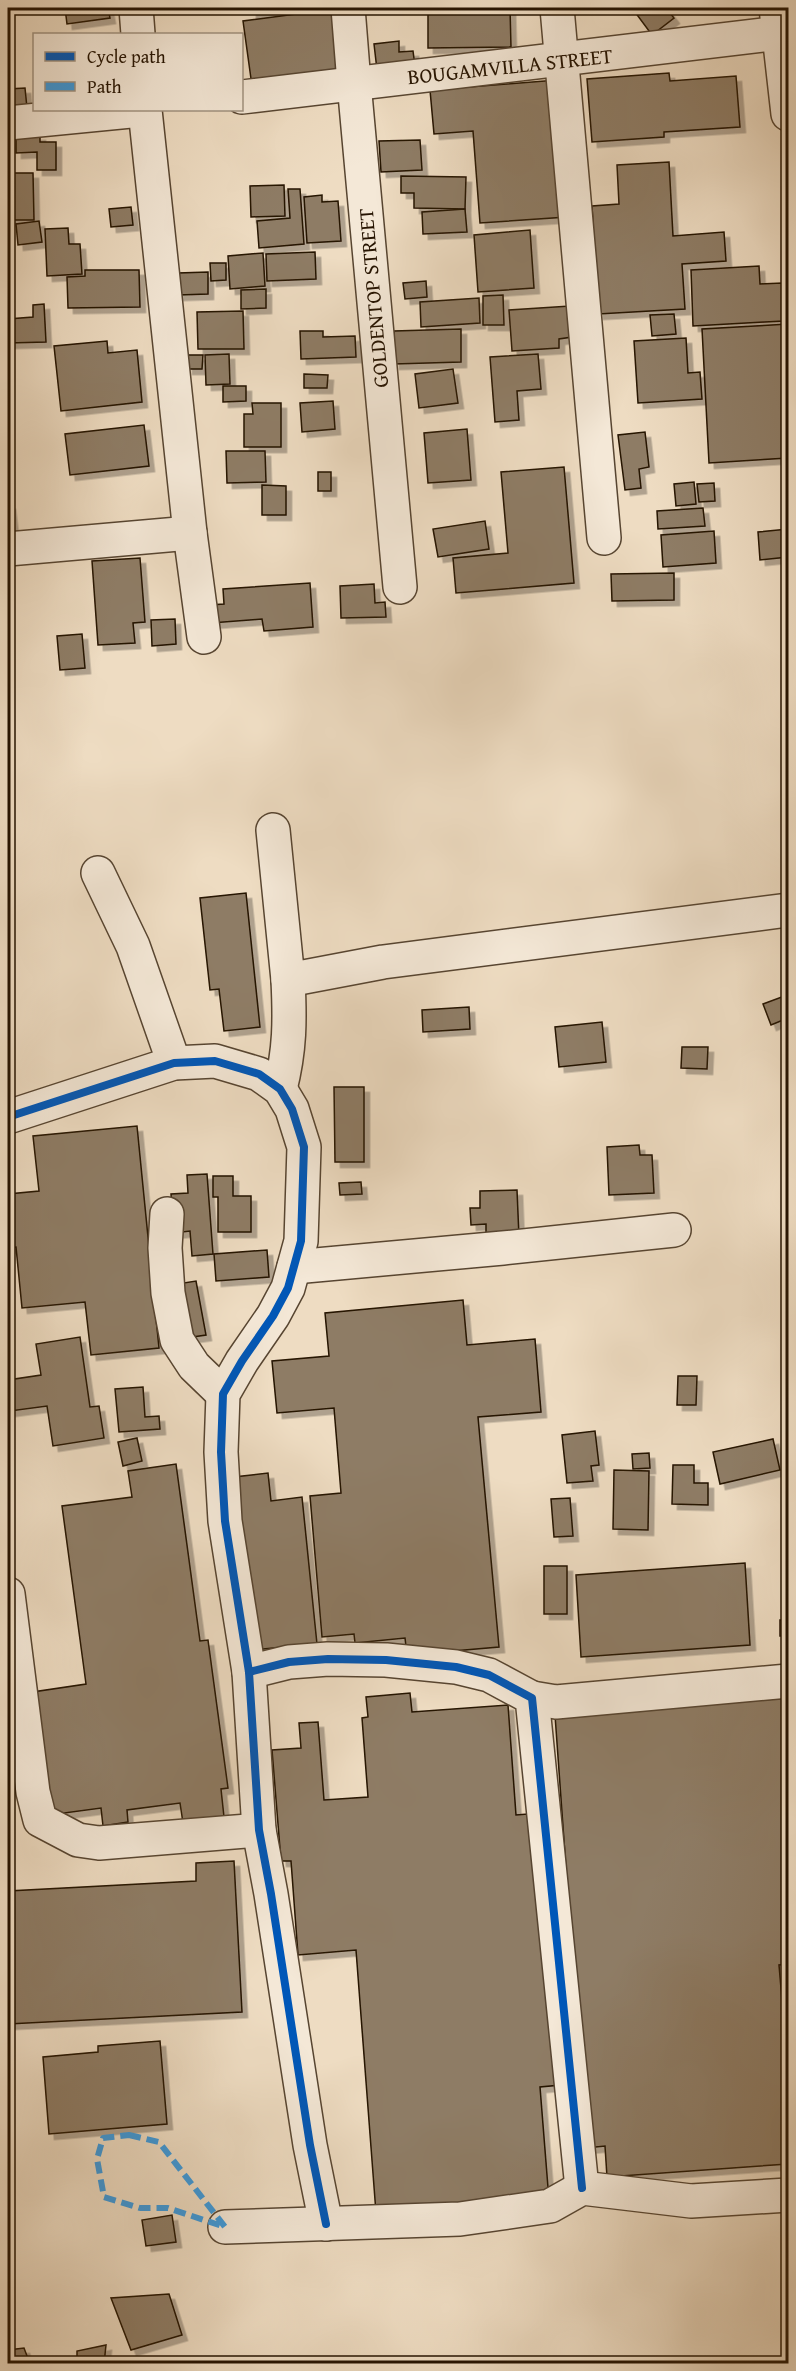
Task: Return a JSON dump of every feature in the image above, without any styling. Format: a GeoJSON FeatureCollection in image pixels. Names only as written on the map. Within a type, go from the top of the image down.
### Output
{"type":"FeatureCollection","features":[{"type":"Feature","properties":{"kind":"street"},"geometry":{"type":"LineString","coordinates":[[136,8],[138,33]]}},
{"type":"Feature","properties":{"kind":"street","name":"GOLDENTOP STREET"},"geometry":{"type":"LineString","coordinates":[[348,8],[400,587]]}},
{"type":"Feature","properties":{"kind":"street"},"geometry":{"type":"LineString","coordinates":[[557,8],[604,538]]}},
{"type":"Feature","properties":{"kind":"street"},"geometry":{"type":"LineString","coordinates":[[778,20],[789,114]]}},
{"type":"Feature","properties":{"kind":"street","name":"BOUGAMVILLA STREET"},"geometry":{"type":"LineString","coordinates":[[243,97],[562,61],[778,20]]}},
{"type":"Feature","properties":{"kind":"street"},"geometry":{"type":"LineString","coordinates":[[8,123],[133,111]]}},
{"type":"Feature","properties":{"kind":"street"},"geometry":{"type":"LineString","coordinates":[[143,111],[190,533],[204,637]]}},
{"type":"Feature","properties":{"kind":"street"},"geometry":{"type":"LineString","coordinates":[[8,549],[190,533]]}},
{"type":"Feature","properties":{"kind":"street"},"geometry":{"type":"LineString","coordinates":[[273,830],[288,980],[290,1034],[287,1063],[280,1089]]}},
{"type":"Feature","properties":{"kind":"street"},"geometry":{"type":"LineString","coordinates":[[98,873],[132,946],[174,1063]]}},
{"type":"Feature","properties":{"kind":"street"},"geometry":{"type":"LineString","coordinates":[[288,980],[383,962],[789,910]]}},
{"type":"Feature","properties":{"kind":"street"},"geometry":{"type":"LineString","coordinates":[[8,1118],[174,1063],[215,1061],[259,1074],[280,1089],[292,1109],[303,1147],[301,1241],[288,1288],[273,1316],[242,1361],[223,1394],[221,1452],[225,1521],[249,1672],[259,1830],[272,1894],[308,2134],[326,2224]]}},
{"type":"Feature","properties":{"kind":"street"},"geometry":{"type":"LineString","coordinates":[[167,1214],[165,1248],[168,1293],[177,1340],[194,1366],[223,1394]]}},
{"type":"Feature","properties":{"kind":"street"},"geometry":{"type":"LineString","coordinates":[[294,1267],[674,1230]]}},
{"type":"Feature","properties":{"kind":"street"},"geometry":{"type":"LineString","coordinates":[[8,1594],[33,1792],[40,1820],[78,1840],[99,1843],[259,1830]]}},
{"type":"Feature","properties":{"kind":"street"},"geometry":{"type":"LineString","coordinates":[[249,1672],[290,1662],[328,1659],[386,1660],[456,1667],[489,1674],[532,1698],[556,1702],[789,1681]]}},
{"type":"Feature","properties":{"kind":"street"},"geometry":{"type":"LineString","coordinates":[[532,1698],[582,2188]]}},
{"type":"Feature","properties":{"kind":"street"},"geometry":{"type":"LineString","coordinates":[[225,2227],[460,2219],[550,2206],[582,2188],[691,2201],[789,2195]]}},
{"type":"Feature","properties":{"kind":"building"},"geometry":{"type":"Polygon","coordinates":[[[65,8],[108,8],[110,18],[67,24],[65,8]]]}},
{"type":"Feature","properties":{"kind":"building"},"geometry":{"type":"Polygon","coordinates":[[[251,8],[280,8],[280,13],[251,14],[251,8]]]}},
{"type":"Feature","properties":{"kind":"building"},"geometry":{"type":"Polygon","coordinates":[[[428,8],[510,8],[511,47],[428,48],[428,8]]]}},
{"type":"Feature","properties":{"kind":"building"},"geometry":{"type":"Polygon","coordinates":[[[632,8],[666,8],[674,18],[652,35],[632,8]]]}},
{"type":"Feature","properties":{"kind":"building"},"geometry":{"type":"Polygon","coordinates":[[[334,9],[343,74],[252,86],[243,21],[334,9]]]}},
{"type":"Feature","properties":{"kind":"building"},"geometry":{"type":"Polygon","coordinates":[[[399,41],[399,52],[413,51],[415,66],[377,70],[374,44],[399,41]]]}},
{"type":"Feature","properties":{"kind":"building"},"geometry":{"type":"Polygon","coordinates":[[[669,73],[670,81],[736,76],[740,127],[664,132],[664,137],[592,142],[587,79],[669,73]]]}},
{"type":"Feature","properties":{"kind":"building"},"geometry":{"type":"Polygon","coordinates":[[[557,80],[567,217],[480,223],[473,131],[434,134],[430,90],[557,80]]]}},
{"type":"Feature","properties":{"kind":"building"},"geometry":{"type":"Polygon","coordinates":[[[25,88],[27,108],[8,109],[8,89],[25,88]]]}},
{"type":"Feature","properties":{"kind":"building"},"geometry":{"type":"Polygon","coordinates":[[[40,135],[40,142],[56,142],[56,170],[37,170],[37,152],[16,153],[16,136],[40,135]]]}},
{"type":"Feature","properties":{"kind":"building"},"geometry":{"type":"Polygon","coordinates":[[[420,140],[422,170],[381,172],[379,141],[420,140]]]}},
{"type":"Feature","properties":{"kind":"building"},"geometry":{"type":"Polygon","coordinates":[[[669,162],[673,236],[724,232],[726,261],[682,264],[685,309],[598,314],[592,206],[619,204],[617,165],[669,162]]]}},
{"type":"Feature","properties":{"kind":"building"},"geometry":{"type":"Polygon","coordinates":[[[8,173],[33,173],[34,220],[8,220],[8,173]]]}},
{"type":"Feature","properties":{"kind":"building"},"geometry":{"type":"Polygon","coordinates":[[[401,176],[466,177],[465,209],[414,208],[414,193],[401,193],[401,176]]]}},
{"type":"Feature","properties":{"kind":"building"},"geometry":{"type":"Polygon","coordinates":[[[284,185],[285,216],[251,217],[250,186],[284,185]]]}},
{"type":"Feature","properties":{"kind":"building"},"geometry":{"type":"Polygon","coordinates":[[[288,189],[300,189],[304,244],[259,248],[257,221],[290,218],[288,189]]]}},
{"type":"Feature","properties":{"kind":"building"},"geometry":{"type":"Polygon","coordinates":[[[322,195],[322,202],[338,201],[341,241],[307,243],[304,197],[322,195]]]}},
{"type":"Feature","properties":{"kind":"building"},"geometry":{"type":"Polygon","coordinates":[[[131,207],[133,225],[111,227],[109,209],[131,207]]]}},
{"type":"Feature","properties":{"kind":"building"},"geometry":{"type":"Polygon","coordinates":[[[465,209],[467,232],[423,234],[422,212],[465,209]]]}},
{"type":"Feature","properties":{"kind":"building"},"geometry":{"type":"Polygon","coordinates":[[[39,221],[42,242],[18,245],[16,224],[39,221]]]}},
{"type":"Feature","properties":{"kind":"building"},"geometry":{"type":"Polygon","coordinates":[[[68,228],[69,244],[80,244],[82,274],[47,276],[45,229],[68,228]]]}},
{"type":"Feature","properties":{"kind":"building"},"geometry":{"type":"Polygon","coordinates":[[[530,230],[534,288],[478,292],[474,235],[530,230]]]}},
{"type":"Feature","properties":{"kind":"building"},"geometry":{"type":"Polygon","coordinates":[[[315,252],[316,279],[267,281],[266,254],[315,252]]]}},
{"type":"Feature","properties":{"kind":"building"},"geometry":{"type":"Polygon","coordinates":[[[263,253],[265,286],[230,289],[228,256],[263,253]]]}},
{"type":"Feature","properties":{"kind":"building"},"geometry":{"type":"Polygon","coordinates":[[[210,263],[226,263],[226,280],[211,281],[210,263]]]}},
{"type":"Feature","properties":{"kind":"building"},"geometry":{"type":"Polygon","coordinates":[[[759,266],[760,284],[782,283],[784,321],[693,326],[691,270],[759,266]]]}},
{"type":"Feature","properties":{"kind":"building"},"geometry":{"type":"Polygon","coordinates":[[[85,270],[139,270],[140,307],[68,308],[67,277],[85,276],[85,270]]]}},
{"type":"Feature","properties":{"kind":"building"},"geometry":{"type":"Polygon","coordinates":[[[208,272],[208,294],[178,295],[178,273],[208,272]]]}},
{"type":"Feature","properties":{"kind":"building"},"geometry":{"type":"Polygon","coordinates":[[[426,281],[427,297],[405,299],[403,283],[426,281]]]}},
{"type":"Feature","properties":{"kind":"building"},"geometry":{"type":"Polygon","coordinates":[[[266,289],[266,308],[241,309],[241,290],[266,289]]]}},
{"type":"Feature","properties":{"kind":"building"},"geometry":{"type":"Polygon","coordinates":[[[503,295],[504,325],[483,325],[483,296],[503,295]]]}},
{"type":"Feature","properties":{"kind":"building"},"geometry":{"type":"Polygon","coordinates":[[[479,298],[480,323],[421,327],[420,302],[479,298]]]}},
{"type":"Feature","properties":{"kind":"building"},"geometry":{"type":"Polygon","coordinates":[[[44,304],[46,342],[8,343],[8,319],[33,317],[33,305],[44,304]]]}},
{"type":"Feature","properties":{"kind":"building"},"geometry":{"type":"Polygon","coordinates":[[[570,306],[572,337],[559,339],[559,348],[512,351],[509,310],[570,306]]]}},
{"type":"Feature","properties":{"kind":"building"},"geometry":{"type":"Polygon","coordinates":[[[243,311],[244,349],[198,349],[197,312],[243,311]]]}},
{"type":"Feature","properties":{"kind":"building"},"geometry":{"type":"Polygon","coordinates":[[[674,314],[676,334],[652,336],[650,315],[674,314]]]}},
{"type":"Feature","properties":{"kind":"building"},"geometry":{"type":"Polygon","coordinates":[[[788,324],[788,458],[709,463],[702,329],[788,324]]]}},
{"type":"Feature","properties":{"kind":"building"},"geometry":{"type":"Polygon","coordinates":[[[461,329],[461,362],[394,364],[394,331],[461,329]]]}},
{"type":"Feature","properties":{"kind":"building"},"geometry":{"type":"Polygon","coordinates":[[[300,331],[323,331],[323,337],[355,336],[356,357],[301,359],[300,331]]]}},
{"type":"Feature","properties":{"kind":"building"},"geometry":{"type":"Polygon","coordinates":[[[686,338],[688,373],[700,372],[702,399],[638,403],[634,341],[686,338]]]}},
{"type":"Feature","properties":{"kind":"building"},"geometry":{"type":"Polygon","coordinates":[[[107,341],[108,353],[137,350],[142,402],[61,411],[54,346],[107,341]]]}},
{"type":"Feature","properties":{"kind":"building"},"geometry":{"type":"Polygon","coordinates":[[[229,354],[230,384],[206,385],[205,355],[229,354]]]}},
{"type":"Feature","properties":{"kind":"building"},"geometry":{"type":"Polygon","coordinates":[[[538,354],[541,389],[517,391],[519,420],[495,422],[490,357],[538,354]]]}},
{"type":"Feature","properties":{"kind":"building"},"geometry":{"type":"Polygon","coordinates":[[[187,355],[203,355],[202,369],[187,369],[187,355]]]}},
{"type":"Feature","properties":{"kind":"building"},"geometry":{"type":"Polygon","coordinates":[[[453,369],[458,403],[419,408],[415,374],[453,369]]]}},
{"type":"Feature","properties":{"kind":"building"},"geometry":{"type":"Polygon","coordinates":[[[304,374],[328,375],[327,388],[304,388],[304,374]]]}},
{"type":"Feature","properties":{"kind":"building"},"geometry":{"type":"Polygon","coordinates":[[[223,386],[246,386],[246,401],[223,402],[223,386]]]}},
{"type":"Feature","properties":{"kind":"building"},"geometry":{"type":"Polygon","coordinates":[[[333,401],[335,429],[302,432],[300,403],[333,401]]]}},
{"type":"Feature","properties":{"kind":"building"},"geometry":{"type":"Polygon","coordinates":[[[252,403],[281,403],[281,447],[244,447],[244,414],[253,414],[252,403]]]}},
{"type":"Feature","properties":{"kind":"building"},"geometry":{"type":"Polygon","coordinates":[[[144,425],[149,466],[70,475],[65,434],[144,425]]]}},
{"type":"Feature","properties":{"kind":"building"},"geometry":{"type":"Polygon","coordinates":[[[467,429],[471,480],[428,483],[424,433],[467,429]]]}},
{"type":"Feature","properties":{"kind":"building"},"geometry":{"type":"Polygon","coordinates":[[[645,432],[649,467],[639,469],[641,488],[625,490],[618,435],[645,432]]]}},
{"type":"Feature","properties":{"kind":"building"},"geometry":{"type":"Polygon","coordinates":[[[226,451],[265,451],[266,482],[227,483],[226,451]]]}},
{"type":"Feature","properties":{"kind":"building"},"geometry":{"type":"Polygon","coordinates":[[[564,467],[574,583],[456,593],[453,558],[508,553],[501,472],[564,467]]]}},
{"type":"Feature","properties":{"kind":"building"},"geometry":{"type":"Polygon","coordinates":[[[318,472],[331,472],[331,491],[318,491],[318,472]]]}},
{"type":"Feature","properties":{"kind":"building"},"geometry":{"type":"Polygon","coordinates":[[[694,482],[696,504],[676,506],[674,484],[694,482]]]}},
{"type":"Feature","properties":{"kind":"building"},"geometry":{"type":"Polygon","coordinates":[[[714,483],[715,501],[699,502],[697,484],[714,483]]]}},
{"type":"Feature","properties":{"kind":"building"},"geometry":{"type":"Polygon","coordinates":[[[262,485],[286,486],[286,515],[262,515],[262,485]]]}},
{"type":"Feature","properties":{"kind":"building"},"geometry":{"type":"Polygon","coordinates":[[[8,504],[10,504],[14,537],[8,538],[8,504]]]}},
{"type":"Feature","properties":{"kind":"building"},"geometry":{"type":"Polygon","coordinates":[[[703,508],[705,526],[658,529],[657,511],[703,508]]]}},
{"type":"Feature","properties":{"kind":"building"},"geometry":{"type":"Polygon","coordinates":[[[485,521],[489,549],[438,557],[433,529],[485,521]]]}},
{"type":"Feature","properties":{"kind":"building"},"geometry":{"type":"Polygon","coordinates":[[[788,529],[788,557],[760,560],[758,532],[788,529]]]}},
{"type":"Feature","properties":{"kind":"building"},"geometry":{"type":"Polygon","coordinates":[[[714,531],[716,563],[663,567],[661,535],[714,531]]]}},
{"type":"Feature","properties":{"kind":"building"},"geometry":{"type":"Polygon","coordinates":[[[140,558],[145,622],[133,623],[135,643],[98,645],[92,561],[140,558]]]}},
{"type":"Feature","properties":{"kind":"building"},"geometry":{"type":"Polygon","coordinates":[[[674,573],[674,600],[612,601],[611,574],[674,573]]]}},
{"type":"Feature","properties":{"kind":"building"},"geometry":{"type":"Polygon","coordinates":[[[310,583],[313,627],[264,631],[262,619],[211,623],[209,605],[224,604],[223,589],[310,583]]]}},
{"type":"Feature","properties":{"kind":"building"},"geometry":{"type":"Polygon","coordinates":[[[374,584],[375,603],[385,602],[386,617],[341,618],[340,586],[374,584]]]}},
{"type":"Feature","properties":{"kind":"building"},"geometry":{"type":"Polygon","coordinates":[[[175,619],[176,644],[152,646],[151,620],[175,619]]]}},
{"type":"Feature","properties":{"kind":"building"},"geometry":{"type":"Polygon","coordinates":[[[82,634],[85,668],[60,670],[57,636],[82,634]]]}},
{"type":"Feature","properties":{"kind":"building"},"geometry":{"type":"Polygon","coordinates":[[[246,893],[260,1027],[224,1031],[219,989],[210,990],[200,898],[246,893]]]}},
{"type":"Feature","properties":{"kind":"building"},"geometry":{"type":"Polygon","coordinates":[[[787,995],[788,1018],[771,1025],[763,1004],[787,995]]]}},
{"type":"Feature","properties":{"kind":"building"},"geometry":{"type":"Polygon","coordinates":[[[469,1007],[470,1029],[423,1032],[422,1010],[469,1007]]]}},
{"type":"Feature","properties":{"kind":"building"},"geometry":{"type":"Polygon","coordinates":[[[602,1022],[606,1062],[559,1067],[555,1027],[602,1022]]]}},
{"type":"Feature","properties":{"kind":"building"},"geometry":{"type":"Polygon","coordinates":[[[682,1047],[708,1047],[707,1069],[681,1068],[682,1047]]]}},
{"type":"Feature","properties":{"kind":"building"},"geometry":{"type":"Polygon","coordinates":[[[334,1087],[364,1087],[364,1162],[335,1162],[334,1087]]]}},
{"type":"Feature","properties":{"kind":"building"},"geometry":{"type":"Polygon","coordinates":[[[137,1126],[159,1348],[91,1355],[85,1302],[22,1308],[16,1247],[8,1248],[8,1231],[11,1230],[8,1194],[39,1191],[33,1136],[137,1126]]]}},
{"type":"Feature","properties":{"kind":"building"},"geometry":{"type":"Polygon","coordinates":[[[639,1145],[640,1155],[652,1155],[654,1193],[609,1195],[607,1147],[639,1145]]]}},
{"type":"Feature","properties":{"kind":"building"},"geometry":{"type":"Polygon","coordinates":[[[207,1174],[213,1254],[192,1256],[190,1231],[174,1233],[171,1194],[188,1193],[187,1175],[207,1174]]]}},
{"type":"Feature","properties":{"kind":"building"},"geometry":{"type":"Polygon","coordinates":[[[213,1176],[233,1176],[233,1196],[251,1196],[251,1232],[218,1232],[218,1197],[213,1197],[213,1176]]]}},
{"type":"Feature","properties":{"kind":"building"},"geometry":{"type":"Polygon","coordinates":[[[361,1182],[362,1194],[340,1195],[339,1183],[361,1182]]]}},
{"type":"Feature","properties":{"kind":"building"},"geometry":{"type":"Polygon","coordinates":[[[517,1190],[519,1237],[486,1237],[486,1224],[471,1225],[470,1208],[480,1208],[480,1191],[517,1190]]]}},
{"type":"Feature","properties":{"kind":"building"},"geometry":{"type":"Polygon","coordinates":[[[267,1250],[269,1277],[216,1281],[214,1254],[267,1250]]]}},
{"type":"Feature","properties":{"kind":"building"},"geometry":{"type":"Polygon","coordinates":[[[196,1281],[206,1335],[186,1338],[177,1284],[196,1281]]]}},
{"type":"Feature","properties":{"kind":"building"},"geometry":{"type":"Polygon","coordinates":[[[463,1300],[467,1345],[535,1339],[541,1412],[478,1417],[499,1647],[407,1655],[405,1638],[355,1643],[354,1634],[322,1637],[310,1496],[341,1493],[334,1408],[277,1413],[272,1361],[329,1356],[325,1313],[463,1300]]]}},
{"type":"Feature","properties":{"kind":"building"},"geometry":{"type":"Polygon","coordinates":[[[782,1308],[788,1308],[788,1383],[786,1383],[782,1308]]]}},
{"type":"Feature","properties":{"kind":"building"},"geometry":{"type":"Polygon","coordinates":[[[80,1337],[90,1407],[99,1406],[104,1438],[53,1446],[47,1406],[10,1411],[8,1380],[41,1375],[36,1344],[80,1337]]]}},
{"type":"Feature","properties":{"kind":"building"},"geometry":{"type":"Polygon","coordinates":[[[678,1376],[697,1376],[696,1405],[677,1405],[678,1376]]]}},
{"type":"Feature","properties":{"kind":"building"},"geometry":{"type":"Polygon","coordinates":[[[143,1387],[145,1417],[159,1416],[160,1429],[119,1432],[115,1389],[143,1387]]]}},
{"type":"Feature","properties":{"kind":"building"},"geometry":{"type":"Polygon","coordinates":[[[595,1431],[599,1465],[591,1466],[593,1481],[567,1483],[562,1435],[595,1431]]]}},
{"type":"Feature","properties":{"kind":"building"},"geometry":{"type":"Polygon","coordinates":[[[137,1438],[142,1461],[123,1466],[118,1442],[137,1438]]]}},
{"type":"Feature","properties":{"kind":"building"},"geometry":{"type":"Polygon","coordinates":[[[773,1439],[780,1470],[720,1484],[713,1452],[773,1439]]]}},
{"type":"Feature","properties":{"kind":"building"},"geometry":{"type":"Polygon","coordinates":[[[649,1453],[650,1468],[633,1469],[632,1454],[649,1453]]]}},
{"type":"Feature","properties":{"kind":"building"},"geometry":{"type":"Polygon","coordinates":[[[176,1464],[200,1641],[208,1640],[228,1788],[221,1789],[224,1817],[183,1823],[180,1803],[127,1810],[128,1822],[103,1826],[101,1808],[42,1816],[26,1693],[86,1684],[62,1506],[132,1497],[128,1471],[176,1464]]]}},
{"type":"Feature","properties":{"kind":"building"},"geometry":{"type":"Polygon","coordinates":[[[673,1465],[694,1465],[694,1483],[708,1483],[708,1505],[672,1504],[673,1465]]]}},
{"type":"Feature","properties":{"kind":"building"},"geometry":{"type":"Polygon","coordinates":[[[614,1470],[649,1471],[648,1530],[613,1529],[614,1470]]]}},
{"type":"Feature","properties":{"kind":"building"},"geometry":{"type":"Polygon","coordinates":[[[268,1473],[271,1501],[302,1497],[317,1644],[252,1650],[234,1477],[268,1473]]]}},
{"type":"Feature","properties":{"kind":"building"},"geometry":{"type":"Polygon","coordinates":[[[570,1498],[573,1536],[554,1537],[551,1499],[570,1498]]]}},
{"type":"Feature","properties":{"kind":"building"},"geometry":{"type":"Polygon","coordinates":[[[745,1563],[750,1645],[581,1657],[576,1575],[745,1563]]]}},
{"type":"Feature","properties":{"kind":"building"},"geometry":{"type":"Polygon","coordinates":[[[544,1566],[567,1566],[567,1614],[544,1614],[544,1566]]]}},
{"type":"Feature","properties":{"kind":"building"},"geometry":{"type":"Polygon","coordinates":[[[780,1620],[788,1621],[788,1636],[780,1636],[780,1620]]]}},
{"type":"Feature","properties":{"kind":"building"},"geometry":{"type":"Polygon","coordinates":[[[410,1693],[412,1712],[508,1705],[516,1815],[540,1813],[561,2085],[540,2087],[549,2200],[376,2213],[356,1950],[298,1955],[291,1861],[281,1861],[272,1750],[301,1748],[299,1723],[318,1722],[324,1800],[368,1797],[362,1718],[368,1717],[366,1697],[410,1693]]]}},
{"type":"Feature","properties":{"kind":"building"},"geometry":{"type":"Polygon","coordinates":[[[788,1698],[788,1964],[779,1965],[784,2024],[788,2023],[788,2164],[607,2177],[605,2146],[586,2148],[555,1715],[788,1698]]]}},
{"type":"Feature","properties":{"kind":"building"},"geometry":{"type":"Polygon","coordinates":[[[234,1861],[242,2012],[8,2024],[8,1891],[196,1881],[196,1863],[234,1861]]]}},
{"type":"Feature","properties":{"kind":"building"},"geometry":{"type":"Polygon","coordinates":[[[160,2041],[167,2124],[49,2134],[43,2057],[98,2052],[98,2046],[160,2041]]]}},
{"type":"Feature","properties":{"kind":"building"},"geometry":{"type":"Polygon","coordinates":[[[172,2215],[176,2242],[146,2246],[142,2220],[172,2215]]]}},
{"type":"Feature","properties":{"kind":"building"},"geometry":{"type":"Polygon","coordinates":[[[169,2294],[182,2335],[131,2350],[111,2298],[169,2294]]]}},
{"type":"Feature","properties":{"kind":"building"},"geometry":{"type":"Polygon","coordinates":[[[106,2345],[104,2364],[77,2364],[77,2351],[106,2345]]]}},
{"type":"Feature","properties":{"kind":"building"},"geometry":{"type":"Polygon","coordinates":[[[24,2348],[30,2364],[8,2364],[8,2350],[24,2348]]]}},
{"type":"Feature","properties":{"kind":"marked path"},"geometry":{"type":"LineString","coordinates":[[129,2135],[159,2142],[225,2227],[168,2208],[140,2208],[104,2197],[97,2159],[103,2138],[129,2135]]}},
{"type":"Feature","properties":{"kind":"cycle path"},"geometry":{"type":"LineString","coordinates":[[8,1117],[174,1063],[215,1061],[259,1074],[280,1089],[292,1109],[304,1147],[301,1241],[288,1288],[273,1316],[242,1361],[223,1394],[221,1452],[225,1521],[249,1672],[259,1830],[310,2145],[326,2224]]}},
{"type":"Feature","properties":{"kind":"cycle path"},"geometry":{"type":"LineString","coordinates":[[249,1672],[289,1662],[328,1659],[386,1660],[456,1667],[489,1675],[532,1698],[582,2188]]}}]}
